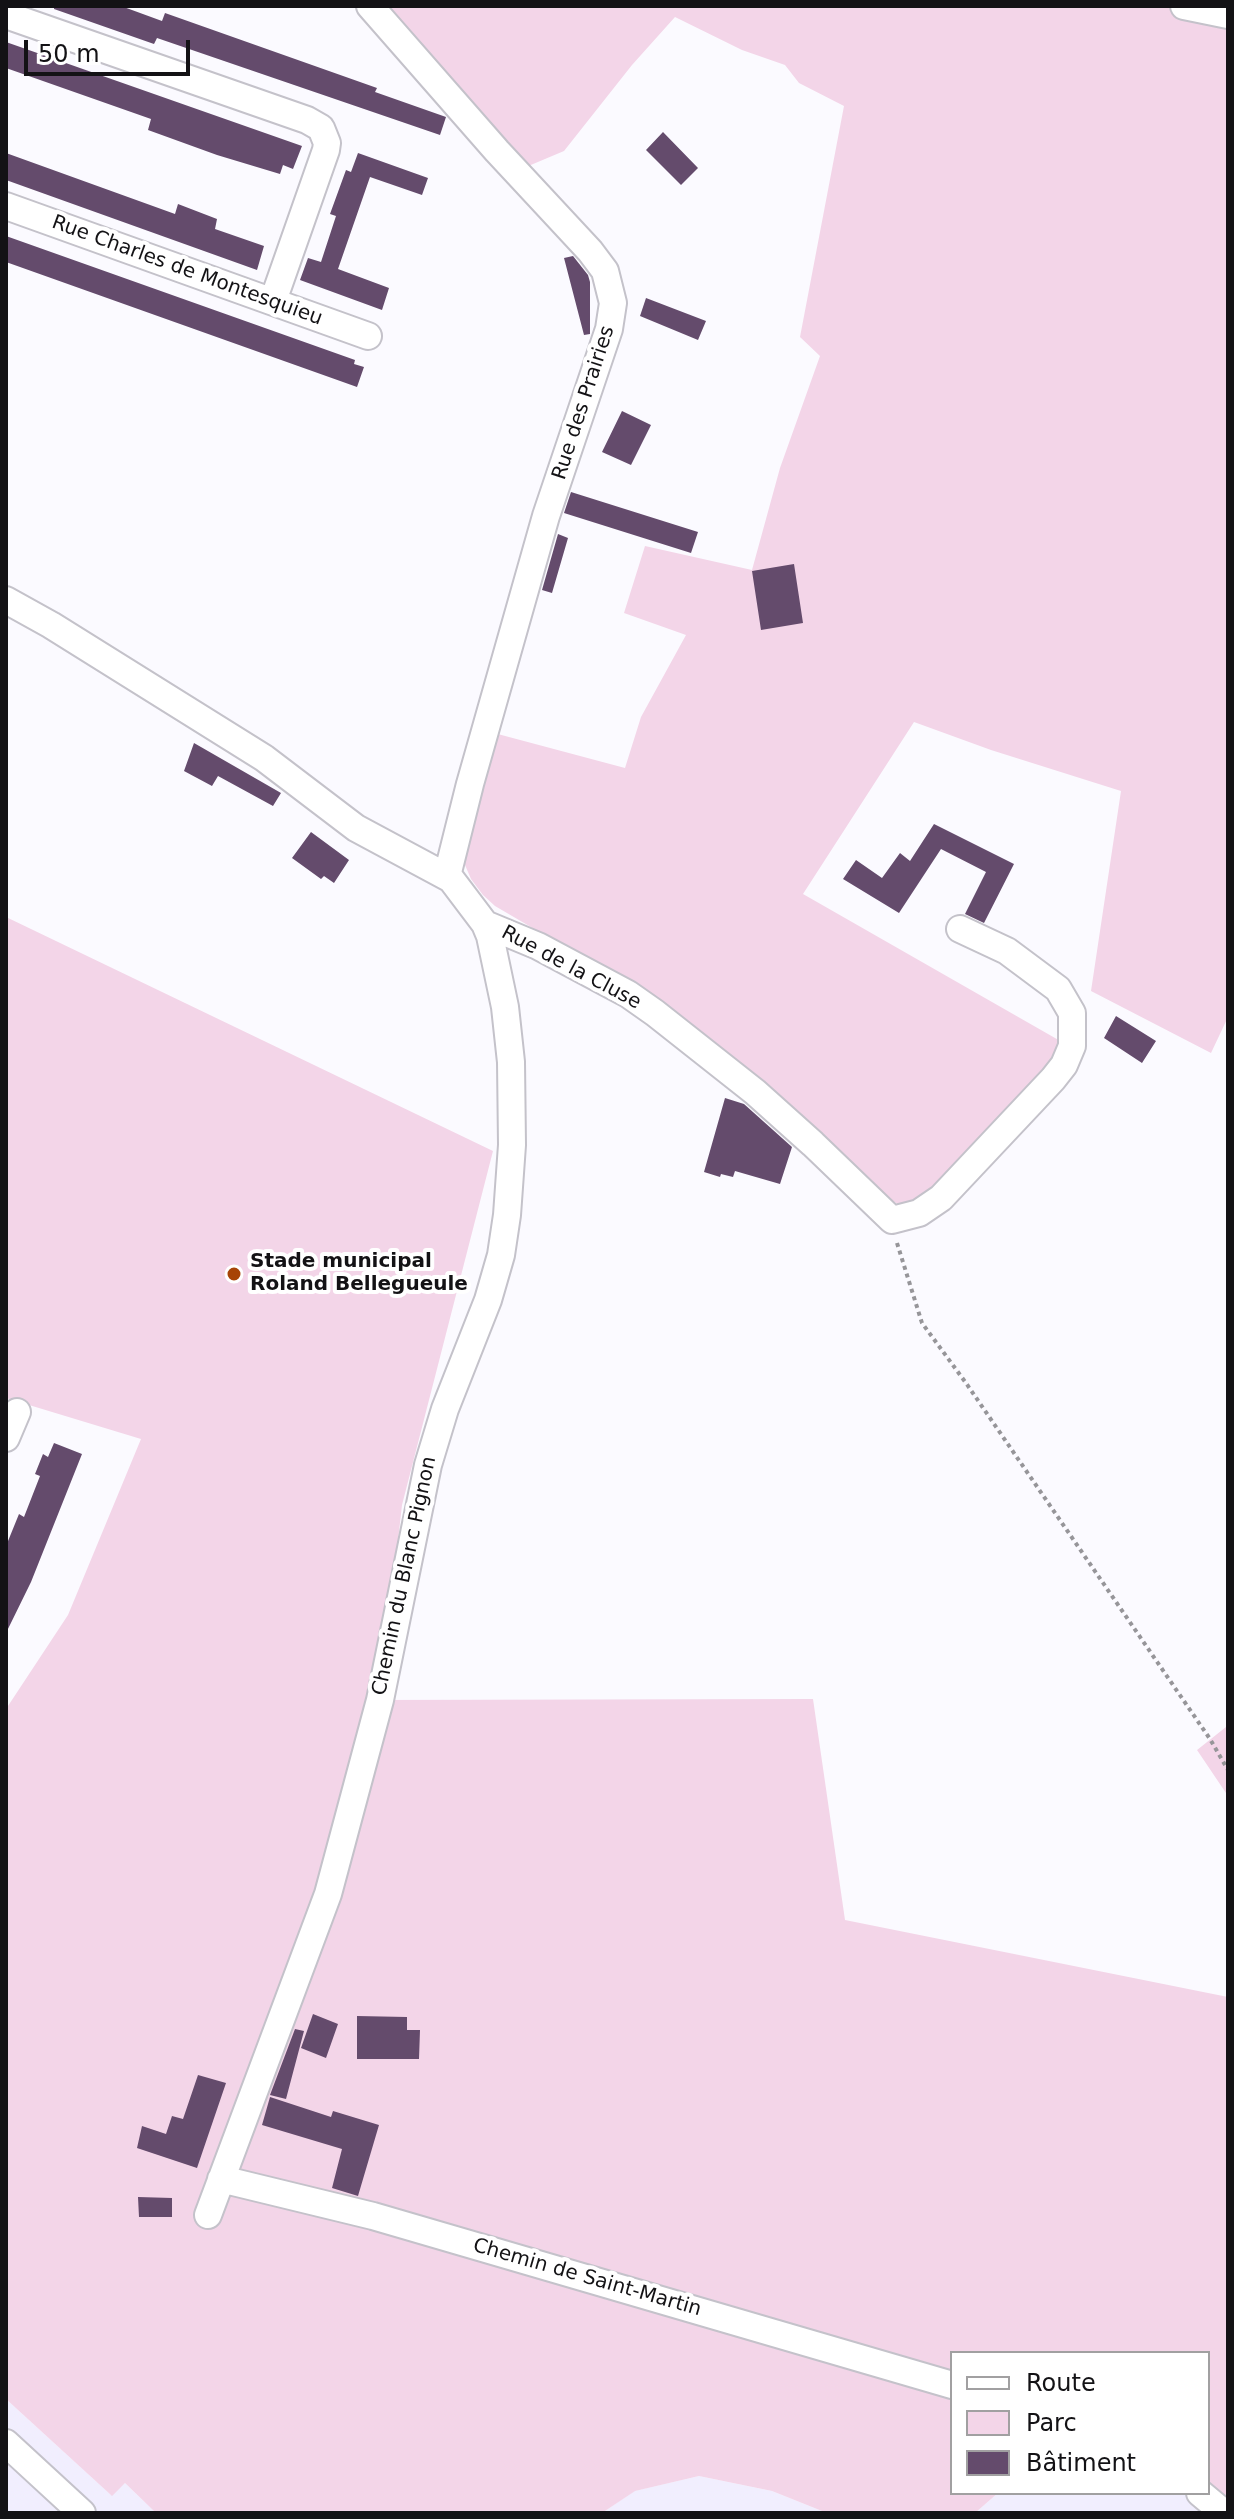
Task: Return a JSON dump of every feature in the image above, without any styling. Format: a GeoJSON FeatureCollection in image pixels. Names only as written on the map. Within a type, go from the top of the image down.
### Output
{"type":"FeatureCollection","features":[{"type":"Feature","properties":{"kind":"street","name":"Rue des Prairies"},"geometry":{"type":"LineString","coordinates":[[370,6],[590,251],[605,271],[613,303],[609,329],[546,516],[447,876]]}},
{"type":"Feature","properties":{"kind":"street"},"geometry":{"type":"LineString","coordinates":[[1184,6],[1228,15]]}},
{"type":"Feature","properties":{"kind":"street"},"geometry":{"type":"LineString","coordinates":[[6,15],[307,120],[321,128],[327,143],[326,150],[273,301]]}},
{"type":"Feature","properties":{"kind":"street","name":"Rue Charles de Montesquieu"},"geometry":{"type":"LineString","coordinates":[[6,206],[368,336]]}},
{"type":"Feature","properties":{"kind":"street","name":"Rue de la Cluse"},"geometry":{"type":"LineString","coordinates":[[6,600],[264,758],[356,828],[447,876],[457,884],[485,924],[538,946],[621,990],[655,1013],[755,1092],[892,1220]]}},
{"type":"Feature","properties":{"kind":"street","name":"Chemin du Blanc Pignon"},"geometry":{"type":"LineString","coordinates":[[208,2215],[328,1894],[380,1700],[430,1456],[488,1300],[501,1255],[512,1160],[511,1074],[503,992],[493,944],[485,924]]}},
{"type":"Feature","properties":{"kind":"street"},"geometry":{"type":"LineString","coordinates":[[892,1220],[919,1213],[941,1198],[1053,1079],[1070,1054],[1074,1034],[1069,1004],[1058,989],[1007,951],[960,929]]}},
{"type":"Feature","properties":{"kind":"street"},"geometry":{"type":"LineString","coordinates":[[6,1438],[17,1412]]}},
{"type":"Feature","properties":{"kind":"street","name":"Chemin de Saint-Martin"},"geometry":{"type":"LineString","coordinates":[[221,2179],[373,2216],[950,2384]]}},
{"type":"Feature","properties":{"kind":"street"},"geometry":{"type":"LineString","coordinates":[[6,2443],[82,2513]]}},
{"type":"Feature","properties":{"kind":"street"},"geometry":{"type":"LineString","coordinates":[[1202,2495],[1224,2513]]}},
{"type":"Feature","properties":{"kind":"path"},"geometry":{"type":"LineString","coordinates":[[892,1220],[922,1323],[1210,1739],[1228,1770]]}},
{"type":"Feature","properties":{"kind":"shaded area"},"geometry":{"type":"Polygon","coordinates":[[[6,2399],[111,2495],[125,2483],[156,2513],[6,2513],[6,2399]]]}},
{"type":"Feature","properties":{"kind":"shaded area"},"geometry":{"type":"Polygon","coordinates":[[[699,2476],[772,2491],[827,2513],[602,2513],[634,2491],[699,2476]]]}},
{"type":"Feature","properties":{"kind":"shaded area"},"geometry":{"type":"Polygon","coordinates":[[[996,2495],[1187,2495],[1210,2513],[975,2513],[996,2495]]]}},
{"type":"Feature","properties":{"kind":"green space"},"geometry":{"type":"Polygon","coordinates":[[[384,6],[1228,6],[1228,1017],[1211,1053],[1091,991],[1121,791],[914,722],[803,894],[1062,1042],[1052,1062],[1031,1086],[923,1199],[909,1205],[887,1198],[601,968],[495,906],[483,895],[471,879],[450,830],[479,729],[625,768],[641,717],[686,635],[624,613],[645,546],[752,570],[780,468],[820,356],[800,337],[844,106],[799,83],[785,65],[742,50],[675,17],[632,65],[564,151],[526,167],[384,6]]]}},
{"type":"Feature","properties":{"kind":"green space"},"geometry":{"type":"Polygon","coordinates":[[[6,917],[493,1151],[402,1505],[388,1629],[372,1700],[813,1699],[845,1920],[1228,1997],[1228,2513],[1201,2505],[1187,2495],[1210,2495],[1210,2351],[950,2351],[950,2495],[996,2495],[975,2513],[827,2513],[772,2491],[699,2476],[635,2491],[602,2513],[156,2513],[125,2483],[112,2496],[6,2399],[6,1709],[68,1615],[141,1439],[6,1398],[6,917]]]}},
{"type":"Feature","properties":{"kind":"green space"},"geometry":{"type":"Polygon","coordinates":[[[1226,1727],[1228,1731],[1228,1796],[1197,1750],[1226,1727]]]}},
{"type":"Feature","properties":{"kind":"building"},"geometry":{"type":"Polygon","coordinates":[[[54,6],[121,6],[162,21],[165,13],[377,88],[375,92],[446,117],[440,135],[157,38],[154,44],[54,9],[54,6]]]}},
{"type":"Feature","properties":{"kind":"building"},"geometry":{"type":"Polygon","coordinates":[[[6,42],[302,146],[293,169],[283,165],[280,174],[217,155],[148,130],[151,119],[6,68],[6,42]]]}},
{"type":"Feature","properties":{"kind":"building"},"geometry":{"type":"Polygon","coordinates":[[[663,132],[698,168],[681,185],[646,150],[663,132]]]}},
{"type":"Feature","properties":{"kind":"building"},"geometry":{"type":"Polygon","coordinates":[[[6,153],[175,214],[178,204],[217,219],[215,229],[264,246],[257,270],[6,180],[6,153]]]}},
{"type":"Feature","properties":{"kind":"building"},"geometry":{"type":"Polygon","coordinates":[[[358,153],[428,178],[422,195],[370,177],[338,269],[389,288],[382,310],[300,280],[308,258],[321,262],[336,216],[330,214],[346,170],[351,172],[358,153]]]}},
{"type":"Feature","properties":{"kind":"building"},"geometry":{"type":"Polygon","coordinates":[[[6,236],[355,360],[354,364],[364,367],[357,387],[6,262],[6,236]]]}},
{"type":"Feature","properties":{"kind":"building"},"geometry":{"type":"Polygon","coordinates":[[[573,256],[590,282],[590,334],[584,335],[564,258],[573,256]]]}},
{"type":"Feature","properties":{"kind":"building"},"geometry":{"type":"Polygon","coordinates":[[[646,298],[706,321],[698,340],[640,316],[646,298]]]}},
{"type":"Feature","properties":{"kind":"building"},"geometry":{"type":"Polygon","coordinates":[[[622,411],[651,425],[631,465],[602,452],[622,411]]]}},
{"type":"Feature","properties":{"kind":"building"},"geometry":{"type":"Polygon","coordinates":[[[571,492],[698,532],[691,553],[564,513],[571,492]]]}},
{"type":"Feature","properties":{"kind":"building"},"geometry":{"type":"Polygon","coordinates":[[[558,534],[568,538],[552,593],[542,590],[558,534]]]}},
{"type":"Feature","properties":{"kind":"building"},"geometry":{"type":"Polygon","coordinates":[[[794,564],[803,623],[761,630],[752,571],[794,564]]]}},
{"type":"Feature","properties":{"kind":"building"},"geometry":{"type":"Polygon","coordinates":[[[194,743],[281,793],[273,806],[218,776],[212,786],[184,771],[194,743]]]}},
{"type":"Feature","properties":{"kind":"building"},"geometry":{"type":"Polygon","coordinates":[[[934,824],[1014,864],[984,923],[965,914],[986,872],[941,849],[899,913],[843,879],[856,860],[882,878],[900,853],[910,861],[934,824]]]}},
{"type":"Feature","properties":{"kind":"building"},"geometry":{"type":"Polygon","coordinates":[[[311,832],[349,860],[334,883],[324,876],[321,879],[292,858],[311,832]]]}},
{"type":"Feature","properties":{"kind":"building"},"geometry":{"type":"Polygon","coordinates":[[[1116,1016],[1156,1041],[1142,1063],[1104,1038],[1116,1016]]]}},
{"type":"Feature","properties":{"kind":"building"},"geometry":{"type":"Polygon","coordinates":[[[725,1098],[744,1104],[792,1147],[780,1184],[735,1171],[733,1177],[704,1172],[725,1098]]]}},
{"type":"Feature","properties":{"kind":"building"},"geometry":{"type":"Polygon","coordinates":[[[54,1443],[82,1454],[31,1582],[6,1633],[6,1546],[19,1514],[24,1517],[40,1476],[35,1474],[43,1454],[48,1457],[54,1443]]]}},
{"type":"Feature","properties":{"kind":"building"},"geometry":{"type":"Polygon","coordinates":[[[313,2014],[338,2024],[326,2058],[301,2048],[313,2014]]]}},
{"type":"Feature","properties":{"kind":"building"},"geometry":{"type":"Polygon","coordinates":[[[357,2016],[407,2017],[407,2030],[420,2030],[419,2059],[357,2059],[357,2016]]]}},
{"type":"Feature","properties":{"kind":"building"},"geometry":{"type":"Polygon","coordinates":[[[295,2029],[304,2031],[286,2099],[270,2095],[295,2029]]]}},
{"type":"Feature","properties":{"kind":"building"},"geometry":{"type":"Polygon","coordinates":[[[198,2075],[226,2083],[197,2168],[137,2148],[142,2126],[166,2134],[172,2116],[183,2119],[198,2075]]]}},
{"type":"Feature","properties":{"kind":"building"},"geometry":{"type":"Polygon","coordinates":[[[270,2097],[331,2117],[333,2111],[379,2125],[358,2196],[332,2188],[342,2149],[262,2125],[270,2097]]]}},
{"type":"Feature","properties":{"kind":"building"},"geometry":{"type":"Polygon","coordinates":[[[138,2197],[172,2198],[172,2217],[139,2217],[138,2197]]]}},
{"type":"Feature","properties":{"kind":"place","name":"Stade municipal Roland Bellegueule"},"geometry":{"type":"Point","coordinates":[234,1274]}}]}
